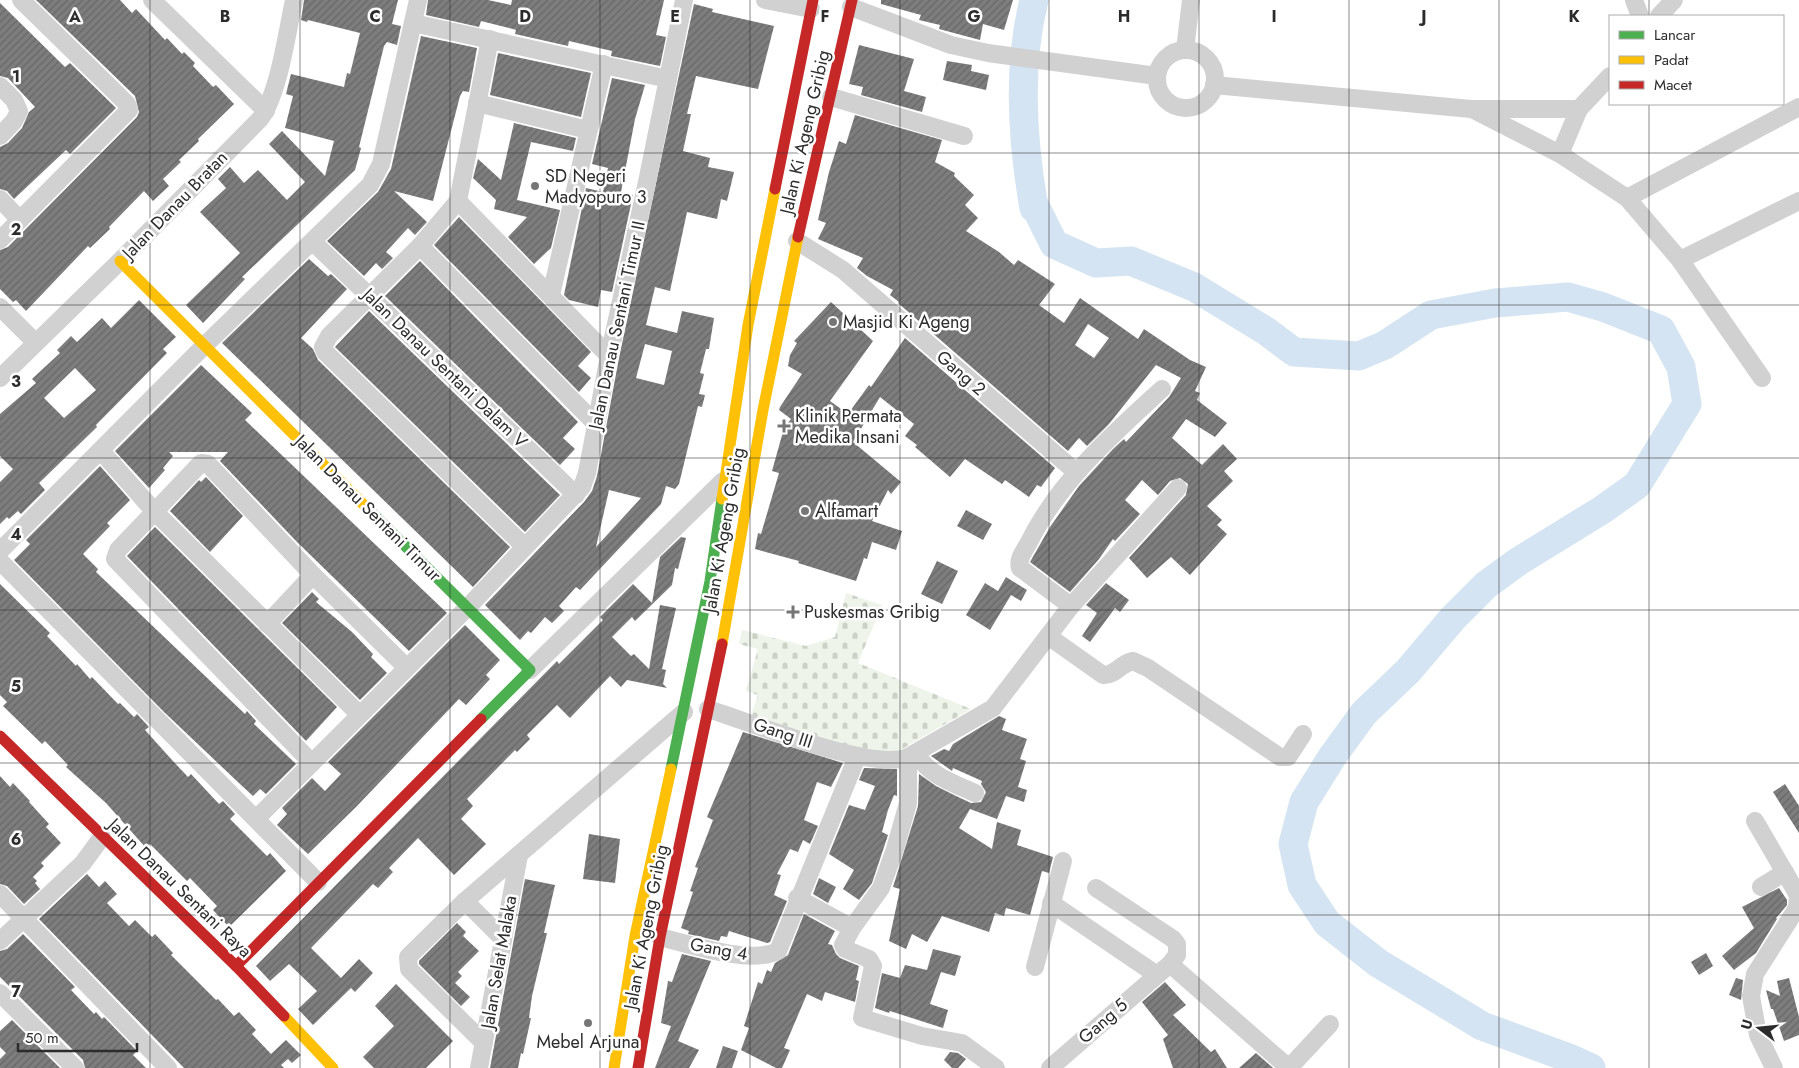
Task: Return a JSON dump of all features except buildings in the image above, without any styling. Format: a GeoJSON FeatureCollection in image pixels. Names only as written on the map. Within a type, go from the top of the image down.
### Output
{"type":"FeatureCollection","features":[{"type":"Feature","properties":{"kind":"main road","name":"Jalan Ki Ageng Gribig"},"geometry":{"type":"LineString","coordinates":[[638,1068],[660,937],[732,595],[763,410],[797,241],[807,181],[831,97],[852,3]]}},
{"type":"Feature","properties":{"kind":"main road","name":"Jalan Ki Ageng Gribig"},"geometry":{"type":"LineString","coordinates":[[614,1068],[635,936],[684,712],[710,582],[723,481],[748,325],[782,175],[812,4]]}},
{"type":"Feature","properties":{"kind":"main road","name":"Jalan Danau Sentani Timur"},"geometry":{"type":"LineString","coordinates":[[120,261],[530,670]]}},
{"type":"Feature","properties":{"kind":"main road"},"geometry":{"type":"LineString","coordinates":[[236,966],[530,670]]}},
{"type":"Feature","properties":{"kind":"main road","name":"Jalan Danau Sentani Raya"},"geometry":{"type":"LineString","coordinates":[[0,736],[236,966],[325,1065]]}},
{"type":"Feature","properties":{"kind":"street"},"geometry":{"type":"LineString","coordinates":[[0,240],[129,110],[127,104],[21,0]]}},
{"type":"Feature","properties":{"kind":"street"},"geometry":{"type":"LineString","coordinates":[[152,0],[266,111]]}},
{"type":"Feature","properties":{"kind":"street","name":"Jalan Danau Bratan"},"geometry":{"type":"LineString","coordinates":[[0,378],[120,261],[266,111],[281,60],[294,0]]}},
{"type":"Feature","properties":{"kind":"street"},"geometry":{"type":"LineString","coordinates":[[0,551],[204,346],[370,185],[378,173],[418,0]]}},
{"type":"Feature","properties":{"kind":"street","name":"Jalan Danau Sentani Timur II"},"geometry":{"type":"LineString","coordinates":[[256,819],[468,607],[576,494],[587,473],[609,356],[684,0]]}},
{"type":"Feature","properties":{"kind":"street"},"geometry":{"type":"LineString","coordinates":[[765,0],[812,4]]}},
{"type":"Feature","properties":{"kind":"street"},"geometry":{"type":"LineString","coordinates":[[1185,50],[1191,0]]}},
{"type":"Feature","properties":{"kind":"street"},"geometry":{"type":"LineString","coordinates":[[1634,0],[1640,15]]}},
{"type":"Feature","properties":{"kind":"street"},"geometry":{"type":"LineString","coordinates":[[1660,15],[1674,0]]}},
{"type":"Feature","properties":{"kind":"street"},"geometry":{"type":"LineString","coordinates":[[852,3],[951,45],[988,53],[1078,63],[1157,76]]}},
{"type":"Feature","properties":{"kind":"street"},"geometry":{"type":"LineString","coordinates":[[413,23],[668,79]]}},
{"type":"Feature","properties":{"kind":"street"},"geometry":{"type":"LineString","coordinates":[[490,39],[458,201],[420,246],[326,339],[324,350],[525,547]]}},
{"type":"Feature","properties":{"kind":"street"},"geometry":{"type":"LineString","coordinates":[[1185,50],[1194,51],[1208,60],[1215,76],[1214,85],[1204,101],[1186,108],[1168,102],[1161,94],[1157,76],[1163,60],[1177,51],[1185,50]]}},
{"type":"Feature","properties":{"kind":"street"},"geometry":{"type":"LineString","coordinates":[[551,295],[604,64]]}},
{"type":"Feature","properties":{"kind":"street"},"geometry":{"type":"LineString","coordinates":[[1560,154],[1579,109],[1609,77]]}},
{"type":"Feature","properties":{"kind":"street"},"geometry":{"type":"LineString","coordinates":[[1214,85],[1471,109],[1579,109]]}},
{"type":"Feature","properties":{"kind":"street"},"geometry":{"type":"LineString","coordinates":[[0,86],[14,100],[19,111],[14,121],[0,136]]}},
{"type":"Feature","properties":{"kind":"street"},"geometry":{"type":"LineString","coordinates":[[831,97],[964,136]]}},
{"type":"Feature","properties":{"kind":"street"},"geometry":{"type":"LineString","coordinates":[[477,103],[588,130]]}},
{"type":"Feature","properties":{"kind":"street"},"geometry":{"type":"LineString","coordinates":[[1627,198],[1799,107]]}},
{"type":"Feature","properties":{"kind":"street"},"geometry":{"type":"LineString","coordinates":[[1471,109],[1560,154],[1627,198],[1680,260],[1762,378]]}},
{"type":"Feature","properties":{"kind":"street"},"geometry":{"type":"LineString","coordinates":[[0,199],[20,220]]}},
{"type":"Feature","properties":{"kind":"street"},"geometry":{"type":"LineString","coordinates":[[458,201],[609,356]]}},
{"type":"Feature","properties":{"kind":"street"},"geometry":{"type":"LineString","coordinates":[[1680,260],[1799,201]]}},
{"type":"Feature","properties":{"kind":"street","name":"Gang 2"},"geometry":{"type":"LineString","coordinates":[[797,241],[843,270],[1076,472]]}},
{"type":"Feature","properties":{"kind":"street","name":"Jalan Danau Sentani Dalam V"},"geometry":{"type":"LineString","coordinates":[[313,242],[576,494]]}},
{"type":"Feature","properties":{"kind":"street"},"geometry":{"type":"LineString","coordinates":[[420,246],[596,423]]}},
{"type":"Feature","properties":{"kind":"street"},"geometry":{"type":"LineString","coordinates":[[0,307],[35,342]]}},
{"type":"Feature","properties":{"kind":"street"},"geometry":{"type":"LineString","coordinates":[[1071,606],[1021,570],[1019,565],[1035,530],[1076,472],[1162,389]]}},
{"type":"Feature","properties":{"kind":"street"},"geometry":{"type":"LineString","coordinates":[[101,451],[154,511],[360,715]]}},
{"type":"Feature","properties":{"kind":"street"},"geometry":{"type":"LineString","coordinates":[[312,763],[115,559],[118,550],[201,463],[208,464],[313,575],[406,667]]}},
{"type":"Feature","properties":{"kind":"street"},"geometry":{"type":"LineString","coordinates":[[530,670],[702,499],[723,481]]}},
{"type":"Feature","properties":{"kind":"street"},"geometry":{"type":"LineString","coordinates":[[912,755],[993,708],[1071,606],[1178,488]]}},
{"type":"Feature","properties":{"kind":"street"},"geometry":{"type":"LineString","coordinates":[[0,561],[318,882]]}},
{"type":"Feature","properties":{"kind":"street"},"geometry":{"type":"LineString","coordinates":[[267,624],[313,575]]}},
{"type":"Feature","properties":{"kind":"street"},"geometry":{"type":"LineString","coordinates":[[1048,636],[1102,675],[1110,675],[1123,664],[1133,661],[1148,668],[1280,757],[1288,757],[1303,734]]}},
{"type":"Feature","properties":{"kind":"street","name":"Gang III"},"geometry":{"type":"LineString","coordinates":[[708,709],[857,757],[894,761],[912,755]]}},
{"type":"Feature","properties":{"kind":"street"},"geometry":{"type":"LineString","coordinates":[[484,1043],[408,965],[408,957],[464,901],[684,712]]}},
{"type":"Feature","properties":{"kind":"street"},"geometry":{"type":"LineString","coordinates":[[912,755],[935,774],[975,793]]}},
{"type":"Feature","properties":{"kind":"street"},"geometry":{"type":"LineString","coordinates":[[912,755],[908,803],[895,849],[881,888],[852,928],[843,947],[869,959],[873,966],[862,1020],[922,1036],[962,1042],[996,1068]]}},
{"type":"Feature","properties":{"kind":"street"},"geometry":{"type":"LineString","coordinates":[[852,928],[797,898],[857,757]]}},
{"type":"Feature","properties":{"kind":"street"},"geometry":{"type":"LineString","coordinates":[[1755,821],[1796,889],[1798,904],[1754,974],[1751,996],[1758,1034],[1774,1068]]}},
{"type":"Feature","properties":{"kind":"street"},"geometry":{"type":"LineString","coordinates":[[0,941],[83,863],[102,837]]}},
{"type":"Feature","properties":{"kind":"street","name":"Jalan Selat Malaka"},"geometry":{"type":"LineString","coordinates":[[479,1068],[519,855]]}},
{"type":"Feature","properties":{"kind":"street"},"geometry":{"type":"LineString","coordinates":[[1035,967],[1062,861]]}},
{"type":"Feature","properties":{"kind":"street"},"geometry":{"type":"LineString","coordinates":[[1761,887],[1785,872]]}},
{"type":"Feature","properties":{"kind":"street"},"geometry":{"type":"LineString","coordinates":[[1096,888],[1178,944],[1178,950],[1163,970]]}},
{"type":"Feature","properties":{"kind":"street"},"geometry":{"type":"LineString","coordinates":[[0,894],[168,1068]]}},
{"type":"Feature","properties":{"kind":"street","name":"Gang 4"},"geometry":{"type":"LineString","coordinates":[[660,937],[733,953],[763,955],[778,951],[797,898]]}},
{"type":"Feature","properties":{"kind":"street"},"geometry":{"type":"LineString","coordinates":[[464,901],[503,939]]}},
{"type":"Feature","properties":{"kind":"street"},"geometry":{"type":"LineString","coordinates":[[1051,903],[1163,970],[1289,1068],[1330,1024]]}},
{"type":"Feature","properties":{"kind":"street","name":"Gang 5"},"geometry":{"type":"LineString","coordinates":[[1050,1068],[1163,970]]}},
{"type":"Feature","properties":{"kind":"street"},"geometry":{"type":"LineString","coordinates":[[0,993],[75,1068]]}},
{"type":"Feature","properties":{"kind":"green space"},"geometry":{"type":"Polygon","coordinates":[[[846,593],[882,605],[858,663],[971,709],[897,752],[846,747],[751,715],[758,695],[746,691],[758,649],[739,644],[742,630],[806,646],[835,637],[846,593]]]}},
{"type":"Feature","properties":{"kind":"waterway"},"geometry":{"type":"LineString","coordinates":[[1034,0],[1025,52],[1023,78],[1024,130],[1034,208],[1034,204],[1054,244],[1096,263],[1131,261],[1194,287],[1266,331],[1294,352],[1359,356],[1385,345],[1431,315],[1495,303],[1568,297],[1603,307],[1661,330],[1681,367],[1687,404],[1637,485],[1602,510],[1519,561],[1486,585],[1453,618],[1408,671],[1364,713],[1332,757],[1304,802],[1293,844],[1302,885],[1327,923],[1378,963],[1482,1026],[1591,1068]]}},
{"type":"Feature","properties":{"kind":"traffic: fast"},"geometry":{"type":"LineString","coordinates":[[671,769],[710,581],[722,499]]}},
{"type":"Feature","properties":{"kind":"traffic: fast"},"geometry":{"type":"LineString","coordinates":[[368,509],[530,670],[481,719]]}},
{"type":"Feature","properties":{"kind":"traffic: slow"},"geometry":{"type":"LineString","coordinates":[[722,499],[748,325],[775,189]]}},
{"type":"Feature","properties":{"kind":"traffic: slow"},"geometry":{"type":"LineString","coordinates":[[722,644],[763,410],[798,237]]}},
{"type":"Feature","properties":{"kind":"traffic: slow"},"geometry":{"type":"LineString","coordinates":[[120,261],[368,509]]}},
{"type":"Feature","properties":{"kind":"traffic: slow"},"geometry":{"type":"LineString","coordinates":[[614,1068],[635,936],[671,769]]}},
{"type":"Feature","properties":{"kind":"traffic: slow"},"geometry":{"type":"LineString","coordinates":[[284,1016],[333,1068]]}},
{"type":"Feature","properties":{"kind":"traffic: jam"},"geometry":{"type":"LineString","coordinates":[[775,189],[813,0]]}},
{"type":"Feature","properties":{"kind":"traffic: jam"},"geometry":{"type":"LineString","coordinates":[[798,237],[852,0]]}},
{"type":"Feature","properties":{"kind":"traffic: jam"},"geometry":{"type":"LineString","coordinates":[[638,1068],[660,937],[722,644]]}},
{"type":"Feature","properties":{"kind":"traffic: jam"},"geometry":{"type":"LineString","coordinates":[[236,966],[481,719]]}},
{"type":"Feature","properties":{"kind":"traffic: jam"},"geometry":{"type":"LineString","coordinates":[[0,736],[236,966],[284,1016]]}},
{"type":"Feature","properties":{"kind":"place","name":"SD Negeri Madyopuro 3"},"geometry":{"type":"Point","coordinates":[535,186]}},
{"type":"Feature","properties":{"kind":"place","name":"Masjid Ki Ageng"},"geometry":{"type":"Point","coordinates":[833,322]}},
{"type":"Feature","properties":{"kind":"place","name":"Klinik Permata Medika Insani"},"geometry":{"type":"Point","coordinates":[784,426]}},
{"type":"Feature","properties":{"kind":"place","name":"Alfamart"},"geometry":{"type":"Point","coordinates":[805,511]}},
{"type":"Feature","properties":{"kind":"place","name":"Puskesmas Gribig"},"geometry":{"type":"Point","coordinates":[793,612]}},
{"type":"Feature","properties":{"kind":"place","name":"Mebel Arjuna"},"geometry":{"type":"Point","coordinates":[588,1023]}}]}
